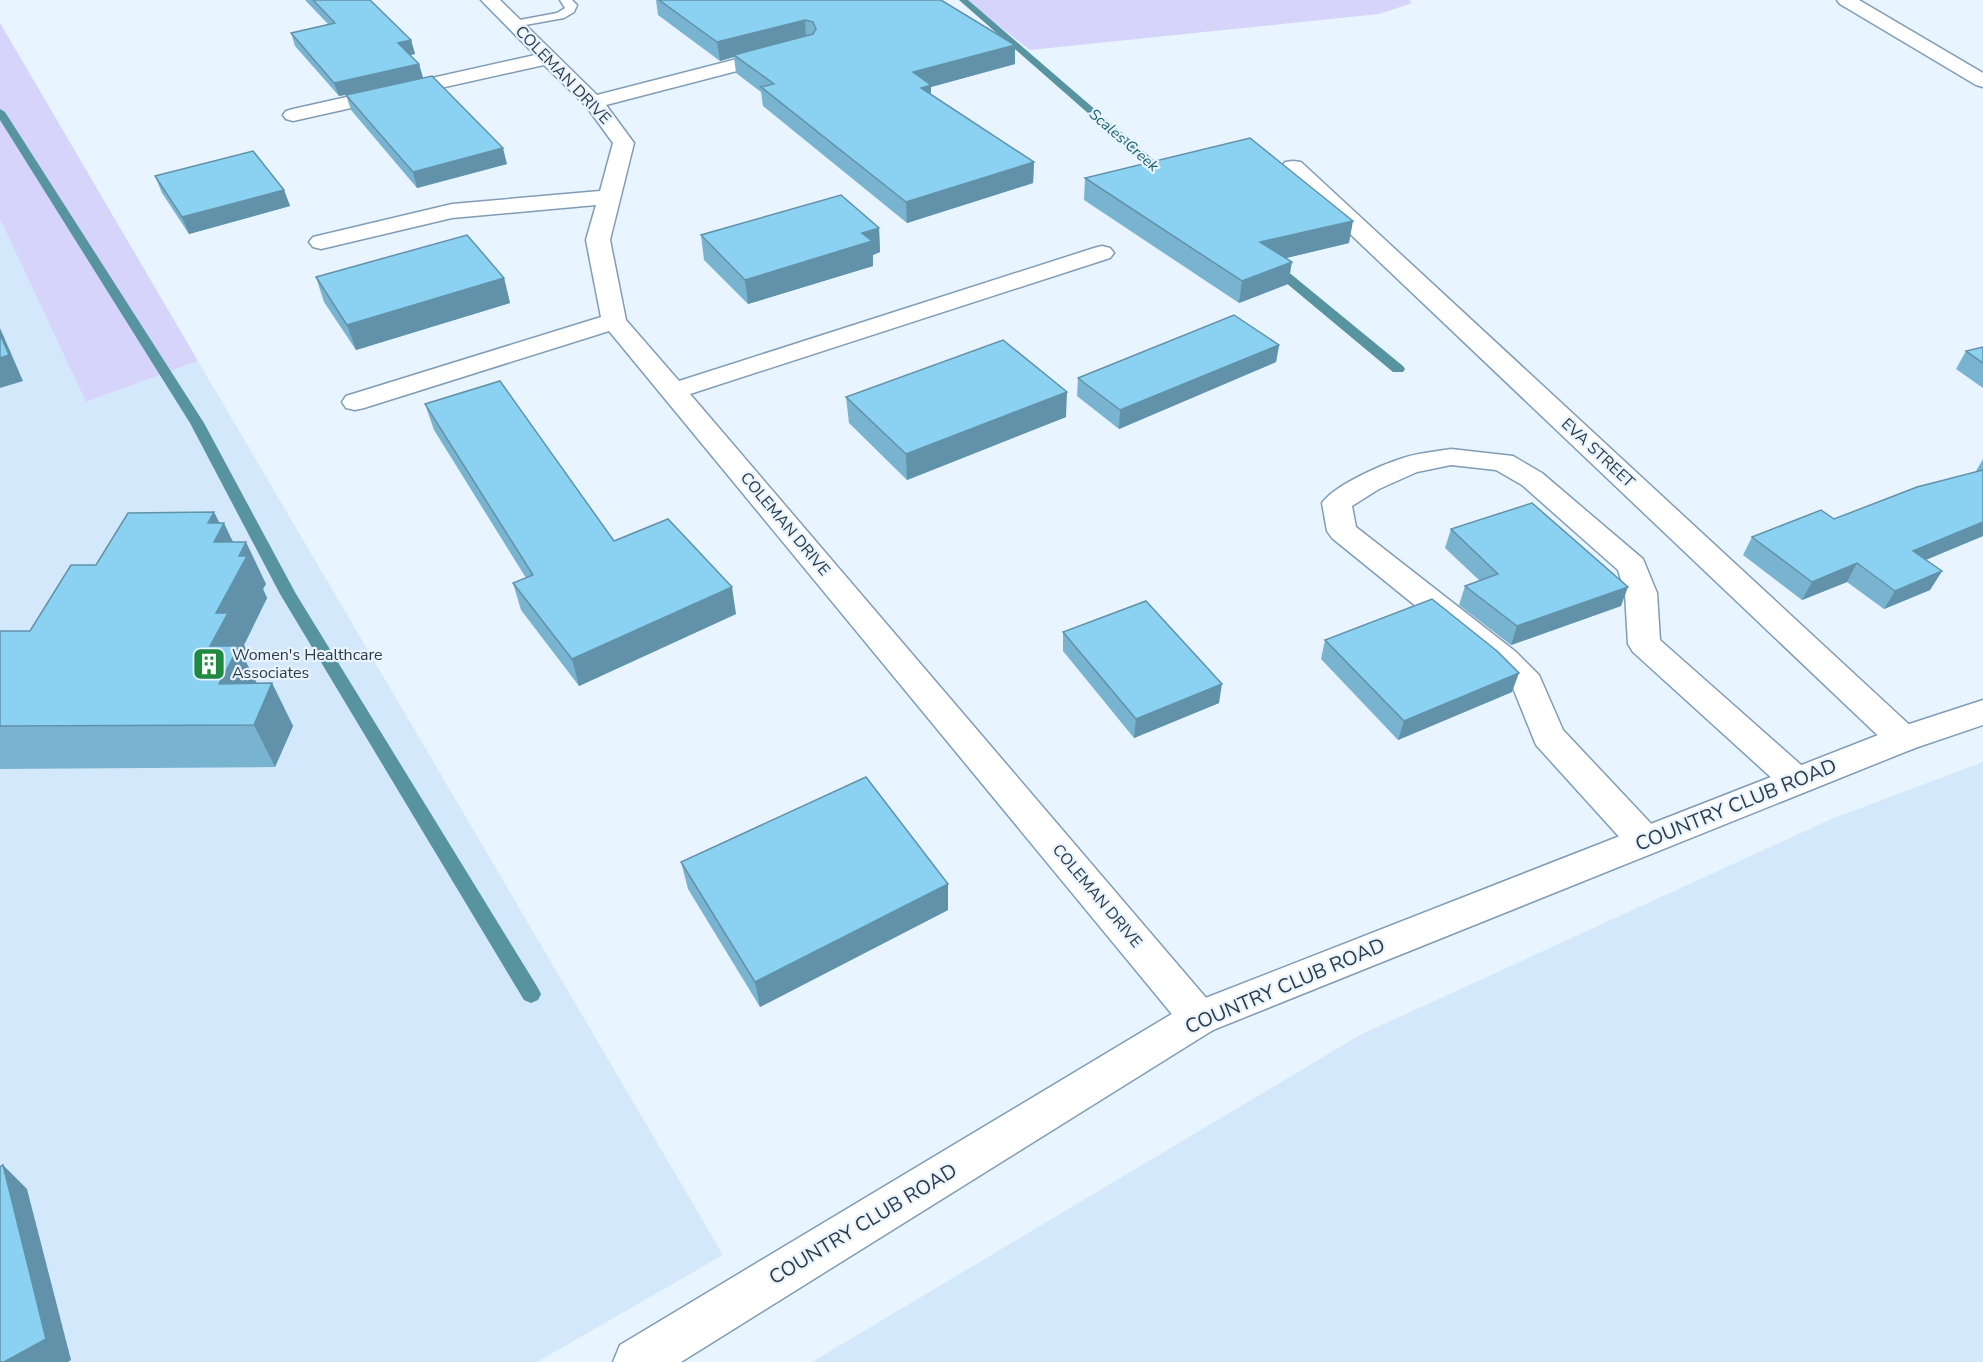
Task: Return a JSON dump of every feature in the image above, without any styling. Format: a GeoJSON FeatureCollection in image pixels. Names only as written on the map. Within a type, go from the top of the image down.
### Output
{"type":"FeatureCollection","features":[{"type":"Feature","properties":{"kind":"street","name":"COLEMAN DRIVE"},"geometry":{"type":"LineString","coordinates":[[490,0],[593,102],[624,143],[598,240],[614,321],[1199,1018]]}},
{"type":"Feature","properties":{"kind":"street"},"geometry":{"type":"LineString","coordinates":[[1846,0],[1983,81]]}},
{"type":"Feature","properties":{"kind":"street"},"geometry":{"type":"LineString","coordinates":[[593,102],[796,50]]}},
{"type":"Feature","properties":{"kind":"street"},"geometry":{"type":"LineString","coordinates":[[293,115],[548,58]]}},
{"type":"Feature","properties":{"kind":"street","name":"EVA STREET"},"geometry":{"type":"LineString","coordinates":[[1293,167],[1903,739]]}},
{"type":"Feature","properties":{"kind":"street"},"geometry":{"type":"LineString","coordinates":[[321,242],[452,211],[609,197]]}},
{"type":"Feature","properties":{"kind":"street"},"geometry":{"type":"LineString","coordinates":[[674,391],[1102,253]]}},
{"type":"Feature","properties":{"kind":"street"},"geometry":{"type":"LineString","coordinates":[[355,402],[614,321]]}},
{"type":"Feature","properties":{"kind":"street"},"geometry":{"type":"LineString","coordinates":[[1645,841],[1548,736],[1527,683],[1504,660],[1342,531],[1337,503],[1369,483],[1409,465],[1451,457],[1503,462],[1532,479],[1632,566],[1641,593],[1644,644],[1797,781]]}},
{"type":"Feature","properties":{"kind":"street","name":"COUNTRY CLUB ROAD"},"geometry":{"type":"LineString","coordinates":[[637,1362],[1199,1018],[1903,739],[1983,712]]}},
{"type":"Feature","properties":{"kind":"lane"},"geometry":{"type":"LineString","coordinates":[[514,24],[560,16],[570,10],[571,4],[566,0]]}},
{"type":"Feature","properties":{"kind":"shaded area"},"geometry":{"type":"Polygon","coordinates":[[[965,0],[1409,0],[1412,3],[1379,14],[1030,50],[965,0]]]}},
{"type":"Feature","properties":{"kind":"shaded area"},"geometry":{"type":"Polygon","coordinates":[[[0,23],[198,361],[86,402],[0,219],[0,23]]]}},
{"type":"Feature","properties":{"kind":"shaded area"},"geometry":{"type":"Polygon","coordinates":[[[0,219],[86,402],[198,361],[723,1255],[537,1362],[0,1362],[0,219]]]}},
{"type":"Feature","properties":{"kind":"shaded area"},"geometry":{"type":"Polygon","coordinates":[[[1983,762],[1983,1362],[812,1362],[1360,1035],[1829,820],[1983,762]]]}},
{"type":"Feature","properties":{"kind":"building"},"geometry":{"type":"Polygon","coordinates":[[[313,0],[370,0],[411,40],[398,43],[419,64],[334,83],[291,33],[335,23],[313,0]]]}},
{"type":"Feature","properties":{"kind":"building"},"geometry":{"type":"Polygon","coordinates":[[[659,0],[941,0],[1015,45],[913,72],[931,85],[921,88],[1034,162],[906,202],[761,87],[774,84],[734,55],[813,34],[816,29],[813,22],[805,20],[717,42],[659,0]]]}},
{"type":"Feature","properties":{"kind":"building"},"geometry":{"type":"Polygon","coordinates":[[[432,76],[503,148],[413,172],[346,95],[432,76]]]}},
{"type":"Feature","properties":{"kind":"building"},"geometry":{"type":"Polygon","coordinates":[[[1250,138],[1353,221],[1260,242],[1292,262],[1242,281],[1085,178],[1250,138]]]}},
{"type":"Feature","properties":{"kind":"building"},"geometry":{"type":"Polygon","coordinates":[[[253,151],[284,190],[182,217],[155,176],[253,151]]]}},
{"type":"Feature","properties":{"kind":"building"},"geometry":{"type":"Polygon","coordinates":[[[841,195],[879,228],[862,233],[872,241],[745,280],[701,235],[841,195]]]}},
{"type":"Feature","properties":{"kind":"building"},"geometry":{"type":"Polygon","coordinates":[[[467,235],[504,278],[347,325],[316,277],[467,235]]]}},
{"type":"Feature","properties":{"kind":"building"},"geometry":{"type":"Polygon","coordinates":[[[1234,315],[1279,345],[1120,410],[1078,378],[1234,315]]]}},
{"type":"Feature","properties":{"kind":"building"},"geometry":{"type":"Polygon","coordinates":[[[0,334],[9,355],[0,358],[0,334]]]}},
{"type":"Feature","properties":{"kind":"building"},"geometry":{"type":"Polygon","coordinates":[[[1003,340],[1067,392],[906,454],[846,397],[1003,340]]]}},
{"type":"Feature","properties":{"kind":"building"},"geometry":{"type":"Polygon","coordinates":[[[1983,347],[1983,363],[1966,351],[1983,347]]]}},
{"type":"Feature","properties":{"kind":"building"},"geometry":{"type":"Polygon","coordinates":[[[500,381],[614,541],[668,519],[732,587],[572,659],[513,583],[533,575],[425,404],[500,381]]]}},
{"type":"Feature","properties":{"kind":"building"},"geometry":{"type":"Polygon","coordinates":[[[1983,470],[1983,522],[1913,551],[1942,571],[1895,591],[1857,563],[1812,582],[1752,537],[1821,510],[1834,519],[1917,487],[1983,470]]]}},
{"type":"Feature","properties":{"kind":"building"},"geometry":{"type":"Polygon","coordinates":[[[1532,503],[1628,587],[1517,626],[1465,586],[1498,574],[1451,529],[1532,503]]]}},
{"type":"Feature","properties":{"kind":"building"},"geometry":{"type":"Polygon","coordinates":[[[214,512],[208,523],[224,523],[214,542],[246,542],[239,556],[247,556],[216,613],[228,613],[210,646],[239,646],[219,684],[272,683],[254,725],[0,726],[0,631],[30,631],[71,565],[96,565],[128,513],[214,512]]]}},
{"type":"Feature","properties":{"kind":"building"},"geometry":{"type":"Polygon","coordinates":[[[1432,599],[1497,651],[1519,673],[1404,721],[1325,640],[1432,599]]]}},
{"type":"Feature","properties":{"kind":"building"},"geometry":{"type":"Polygon","coordinates":[[[1146,601],[1222,684],[1136,719],[1063,632],[1146,601]]]}},
{"type":"Feature","properties":{"kind":"building"},"geometry":{"type":"Polygon","coordinates":[[[866,777],[948,884],[755,982],[681,862],[866,777]]]}},
{"type":"Feature","properties":{"kind":"building"},"geometry":{"type":"Polygon","coordinates":[[[3,1165],[46,1339],[0,1362],[0,1167],[3,1165]]]}},
{"type":"Feature","properties":{"kind":"waterway","name":"Scales Creek"},"geometry":{"type":"LineString","coordinates":[[963,0],[1166,176]]}},
{"type":"Feature","properties":{"kind":"waterway"},"geometry":{"type":"LineString","coordinates":[[0,112],[197,423],[288,594],[531,994]]}},
{"type":"Feature","properties":{"kind":"waterway","name":"Scales Creek"},"geometry":{"type":"LineString","coordinates":[[1271,264],[1398,369]]}},
{"type":"Feature","properties":{"kind":"place","name":"Women's Healthcare Associates"},"geometry":{"type":"Point","coordinates":[209,664]}}]}
